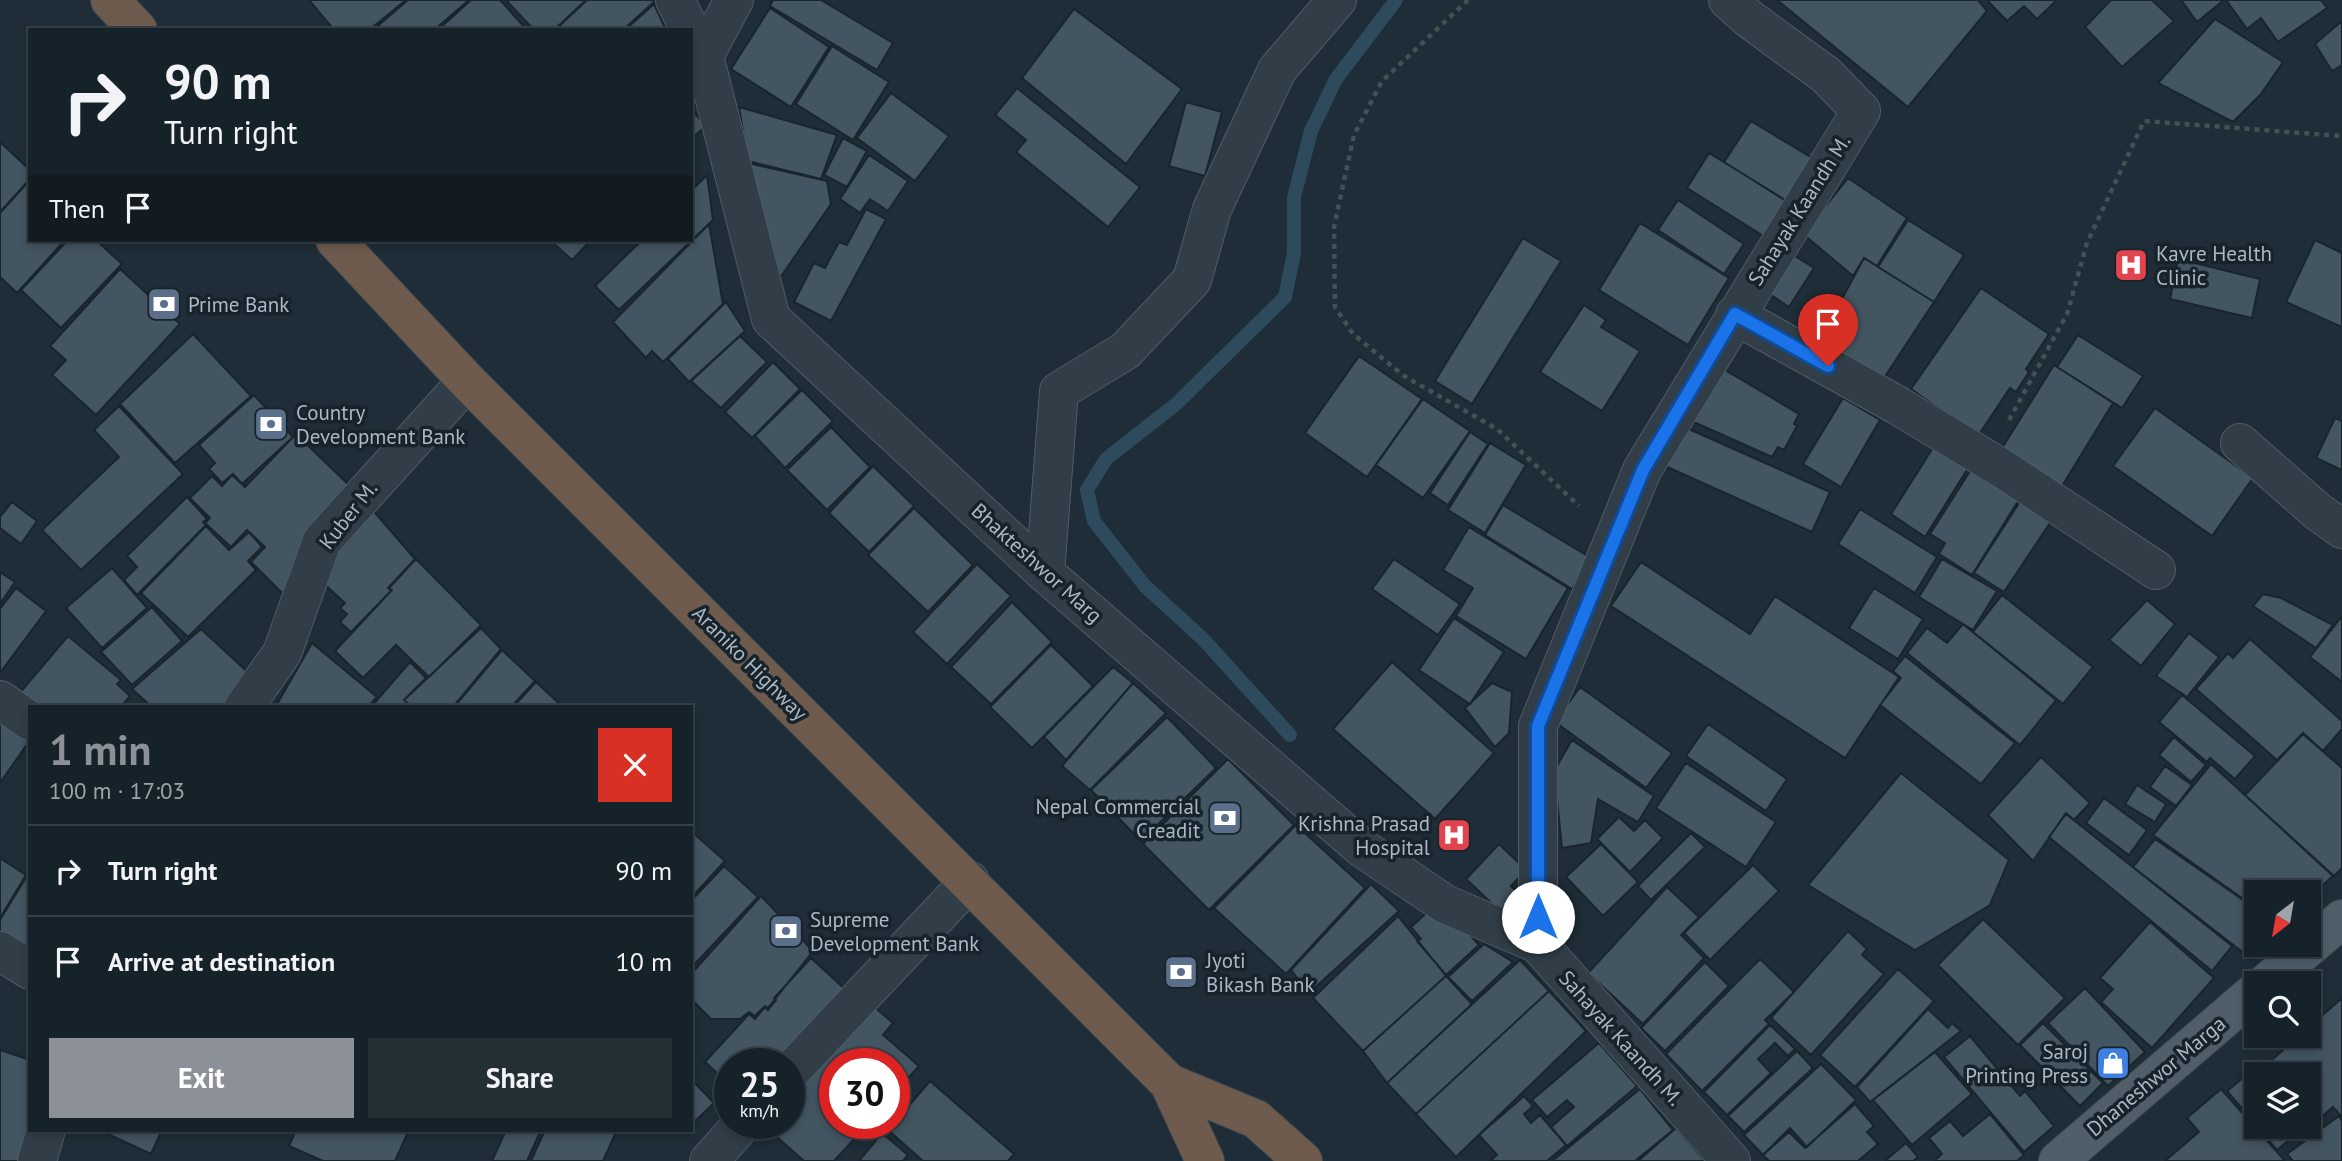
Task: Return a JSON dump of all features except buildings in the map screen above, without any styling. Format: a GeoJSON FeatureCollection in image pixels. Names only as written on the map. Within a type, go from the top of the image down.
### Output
{"type":"FeatureCollection","features":[{"type":"Feature","properties":{"kind":"highway"},"geometry":{"type":"LineString","coordinates":[[110,0],[136,28]]}},
{"type":"Feature","properties":{"kind":"highway","name":"Araniko Highway"},"geometry":{"type":"LineString","coordinates":[[337,242],[467,381],[970,881],[1169,1083],[1205,1161]]}},
{"type":"Feature","properties":{"kind":"highway","name":"Araniko Highway"},"geometry":{"type":"LineString","coordinates":[[1169,1083],[1256,1119],[1303,1161]]}},
{"type":"Feature","properties":{"kind":"main road"},"geometry":{"type":"LineString","coordinates":[[2280,971],[2342,919]]}},
{"type":"Feature","properties":{"kind":"main road","name":"Dhaneshwor Marga"},"geometry":{"type":"LineString","coordinates":[[2058,1161],[2244,1001]]}},
{"type":"Feature","properties":{"kind":"street","name":"Bhakteshwor Marg"},"geometry":{"type":"LineString","coordinates":[[675,0],[689,28]]}},
{"type":"Feature","properties":{"kind":"street"},"geometry":{"type":"LineString","coordinates":[[695,39],[734,0]]}},
{"type":"Feature","properties":{"kind":"street"},"geometry":{"type":"LineString","coordinates":[[1045,573],[1059,391],[1125,351],[1192,280],[1212,209],[1277,70],[1337,0]]}},
{"type":"Feature","properties":{"kind":"street","name":"Sahayak Kaandh M."},"geometry":{"type":"LineString","coordinates":[[1728,0],[1748,18],[1826,75],[1861,111],[1735,314],[1643,470],[1538,726],[1538,944],[1731,1161]]}},
{"type":"Feature","properties":{"kind":"street","name":"Bhakteshwor Marg"},"geometry":{"type":"LineString","coordinates":[[695,39],[771,319],[1045,573],[1362,848],[1445,904],[1538,944]]}},
{"type":"Feature","properties":{"kind":"street"},"geometry":{"type":"LineString","coordinates":[[1735,314],[1987,459],[2156,570]]}},
{"type":"Feature","properties":{"kind":"street","name":"Kuber M."},"geometry":{"type":"LineString","coordinates":[[245,705],[282,653],[322,541],[467,381]]}},
{"type":"Feature","properties":{"kind":"street"},"geometry":{"type":"LineString","coordinates":[[2240,443],[2317,511],[2342,529]]}},
{"type":"Feature","properties":{"kind":"street"},"geometry":{"type":"LineString","coordinates":[[0,700],[28,720]]}},
{"type":"Feature","properties":{"kind":"street"},"geometry":{"type":"LineString","coordinates":[[805,1056],[970,881]]}},
{"type":"Feature","properties":{"kind":"street"},"geometry":{"type":"LineString","coordinates":[[0,951],[28,969]]}},
{"type":"Feature","properties":{"kind":"street"},"geometry":{"type":"LineString","coordinates":[[37,1161],[45,1132]]}},
{"type":"Feature","properties":{"kind":"street"},"geometry":{"type":"LineString","coordinates":[[709,1161],[729,1139]]}},
{"type":"Feature","properties":{"kind":"path"},"geometry":{"type":"LineString","coordinates":[[1468,0],[1382,82],[1354,135],[1334,227],[1335,307],[1353,334],[1404,376],[1497,429],[1557,488],[1616,535]]}},
{"type":"Feature","properties":{"kind":"path"},"geometry":{"type":"LineString","coordinates":[[1987,459],[2067,314],[2087,243],[2144,121],[2342,136]]}},
{"type":"Feature","properties":{"kind":"waterway"},"geometry":{"type":"LineString","coordinates":[[1290,735],[1203,639],[1145,586],[1094,521],[1087,490],[1106,459],[1175,405],[1285,297],[1294,253],[1294,197],[1311,131],[1336,79],[1396,0]]}},
{"type":"Feature","properties":{"kind":"place","name":"Kavre Health Clinic"},"geometry":{"type":"Point","coordinates":[2131,265]}},
{"type":"Feature","properties":{"kind":"place","name":"Prime Bank"},"geometry":{"type":"Point","coordinates":[164,304]}},
{"type":"Feature","properties":{"kind":"place","name":"Country Development Bank"},"geometry":{"type":"Point","coordinates":[271,424]}},
{"type":"Feature","properties":{"kind":"place","name":"Nepal Commercial Creadit"},"geometry":{"type":"Point","coordinates":[1225,818]}},
{"type":"Feature","properties":{"kind":"place","name":"Krishna Prasad Hospital"},"geometry":{"type":"Point","coordinates":[1454,835]}},
{"type":"Feature","properties":{"kind":"place","name":"Supreme Development Bank"},"geometry":{"type":"Point","coordinates":[786,931]}},
{"type":"Feature","properties":{"kind":"place","name":"Jyoti Bikash Bank"},"geometry":{"type":"Point","coordinates":[1181,972]}},
{"type":"Feature","properties":{"kind":"place","name":"Saroj Printing Press"},"geometry":{"type":"Point","coordinates":[2113,1063]}},
{"type":"Feature","properties":{"kind":"route"},"geometry":{"type":"LineString","coordinates":[[1538,917],[1538,726],[1643,470],[1735,314],[1828,366]]}}]}
